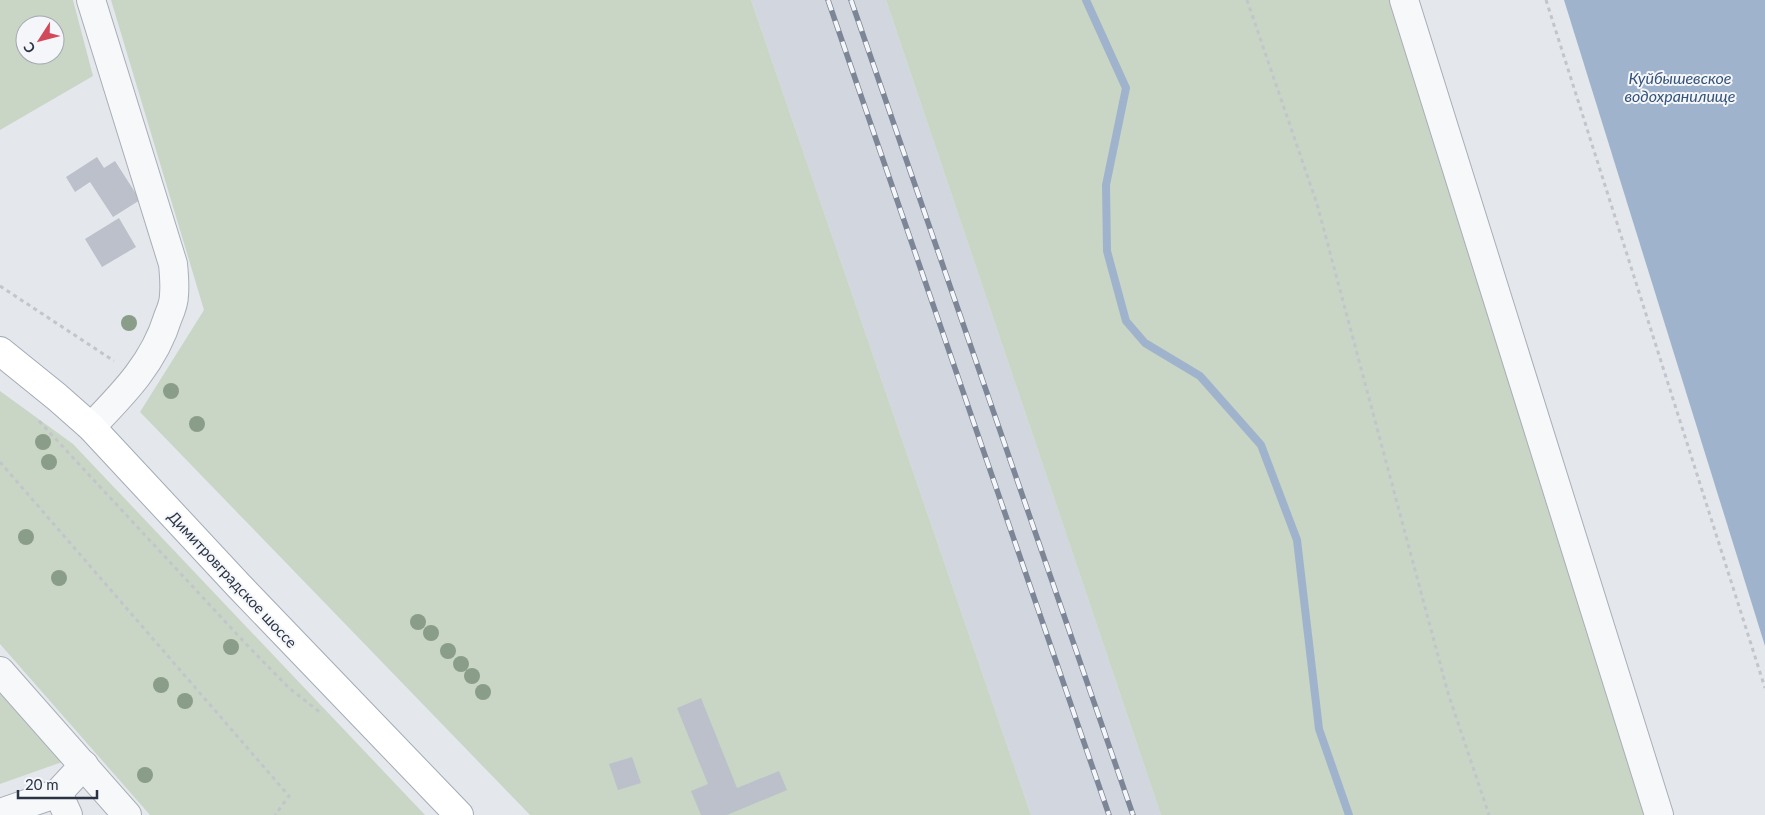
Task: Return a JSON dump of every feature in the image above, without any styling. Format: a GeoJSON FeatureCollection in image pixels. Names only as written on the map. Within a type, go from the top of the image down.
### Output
{"type":"FeatureCollection","features":[{"type":"Feature","properties":{"kind":"main road","name":"Димитровградское шоссе"},"geometry":{"type":"LineString","coordinates":[[0,351],[57,397],[91,428],[259,607],[459,815]]}},
{"type":"Feature","properties":{"kind":"street"},"geometry":{"type":"LineString","coordinates":[[91,0],[173,264],[174,297],[159,344],[122,396],[91,428]]}},
{"type":"Feature","properties":{"kind":"street"},"geometry":{"type":"LineString","coordinates":[[1404,0],[1659,815]]}},
{"type":"Feature","properties":{"kind":"street"},"geometry":{"type":"LineString","coordinates":[[0,671],[127,815]]}},
{"type":"Feature","properties":{"kind":"street"},"geometry":{"type":"LineString","coordinates":[[0,813],[63,804],[84,765]]}},
{"type":"Feature","properties":{"kind":"path"},"geometry":{"type":"LineString","coordinates":[[1247,0],[1317,204],[1448,693],[1489,815]]}},
{"type":"Feature","properties":{"kind":"path"},"geometry":{"type":"LineString","coordinates":[[1546,0],[1765,688]]}},
{"type":"Feature","properties":{"kind":"path"},"geometry":{"type":"LineString","coordinates":[[0,286],[137,376]]}},
{"type":"Feature","properties":{"kind":"path"},"geometry":{"type":"LineString","coordinates":[[0,462],[289,796],[275,815]]}},
{"type":"Feature","properties":{"kind":"shaded area"},"geometry":{"type":"Polygon","coordinates":[[[751,0],[886,0],[1161,815],[1031,815],[751,0]]]}},
{"type":"Feature","properties":{"kind":"green space"},"geometry":{"type":"Polygon","coordinates":[[[0,0],[73,0],[93,76],[0,130],[0,0]]]}},
{"type":"Feature","properties":{"kind":"green space"},"geometry":{"type":"Polygon","coordinates":[[[111,0],[751,0],[1031,815],[530,815],[140,412],[204,310],[111,0]]]}},
{"type":"Feature","properties":{"kind":"green space"},"geometry":{"type":"Polygon","coordinates":[[[886,0],[1389,0],[1653,815],[1161,815],[886,0]]]}},
{"type":"Feature","properties":{"kind":"green space"},"geometry":{"type":"Polygon","coordinates":[[[0,391],[73,444],[425,815],[150,815],[0,644],[0,391]]]}},
{"type":"Feature","properties":{"kind":"green space"},"geometry":{"type":"Polygon","coordinates":[[[0,690],[62,762],[0,784],[0,690]]]}},
{"type":"Feature","properties":{"kind":"water","name":"Куйбышевское водохранилище"},"geometry":{"type":"Polygon","coordinates":[[[1564,0],[1765,0],[1765,646],[1564,0]]]}},
{"type":"Feature","properties":{"kind":"building"},"geometry":{"type":"Polygon","coordinates":[[[97,157],[104,168],[115,161],[140,200],[113,217],[90,182],[75,192],[66,177],[97,157]]]}},
{"type":"Feature","properties":{"kind":"building"},"geometry":{"type":"Polygon","coordinates":[[[119,218],[136,247],[102,267],[85,239],[119,218]]]}},
{"type":"Feature","properties":{"kind":"building"},"geometry":{"type":"Polygon","coordinates":[[[701,698],[737,788],[779,771],[787,790],[727,815],[701,815],[691,791],[708,784],[677,708],[701,698]]]}},
{"type":"Feature","properties":{"kind":"building"},"geometry":{"type":"Polygon","coordinates":[[[632,757],[641,783],[618,790],[609,764],[632,757]]]}},
{"type":"Feature","properties":{"kind":"waterway"},"geometry":{"type":"LineString","coordinates":[[1086,0],[1126,88],[1106,185],[1107,251],[1126,321],[1145,343],[1200,376],[1261,445],[1297,540],[1319,729],[1349,815]]}},
{"type":"Feature","properties":{"kind":"railway"},"geometry":{"type":"LineString","coordinates":[[828,0],[1109,815]]}},
{"type":"Feature","properties":{"kind":"railway"},"geometry":{"type":"LineString","coordinates":[[851,0],[1133,815]]}}]}
